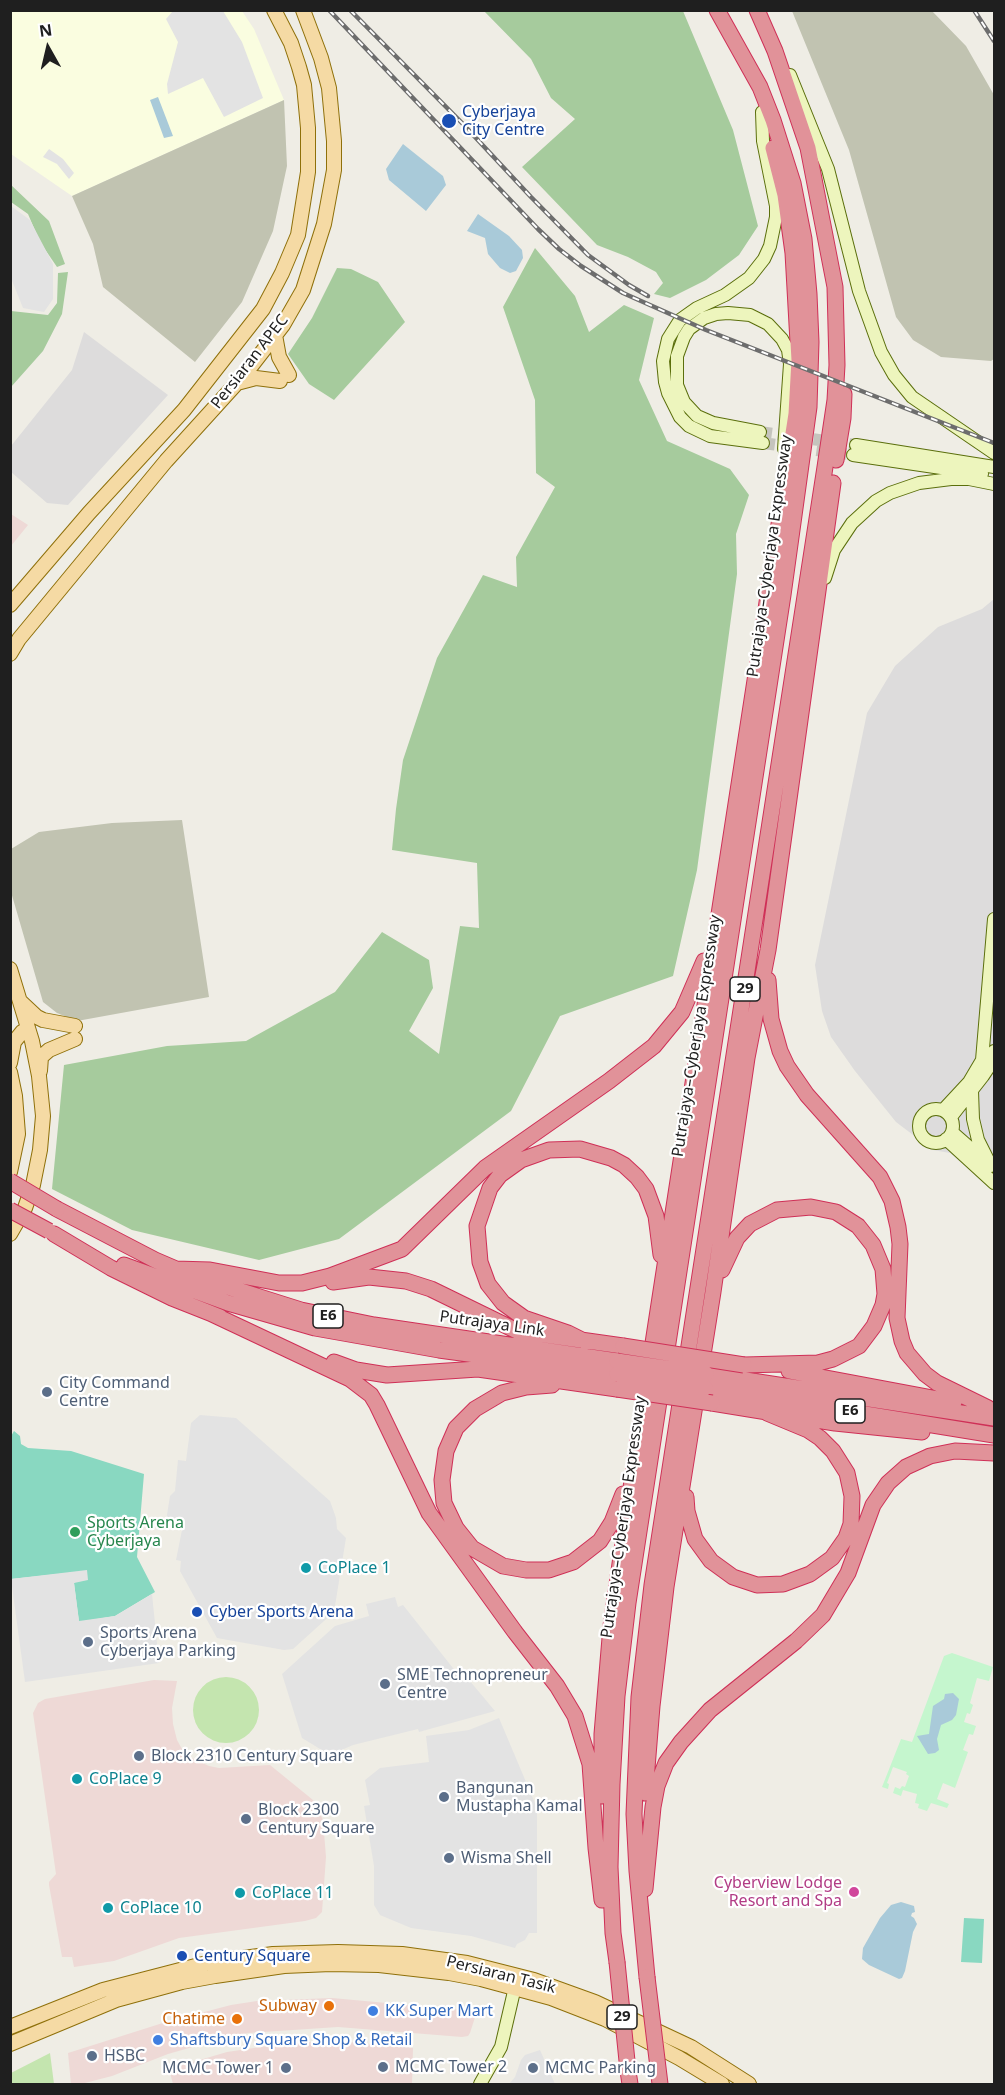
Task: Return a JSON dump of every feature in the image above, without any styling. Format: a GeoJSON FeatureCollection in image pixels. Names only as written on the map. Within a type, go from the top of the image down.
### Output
{"type":"FeatureCollection","features":[{"type":"Feature","properties":{"kind":"highway","name":"Putrajaya–Cyberjaya Expressway"},"geometry":{"type":"LineString","coordinates":[[629,2078],[613,1933],[610,1867],[617,1696],[628,1603],[777,630],[809,407],[812,342],[802,229],[793,183],[783,149],[759,87],[717,10]]}},
{"type":"Feature","properties":{"kind":"highway"},"geometry":{"type":"LineString","coordinates":[[637,1871],[642,1842],[652,1706],[666,1587],[713,1292],[747,1058],[768,950],[843,418],[846,294],[822,170],[790,74],[757,10]]}},
{"type":"Feature","properties":{"kind":"highway","name":"29"},"geometry":{"type":"LineString","coordinates":[[660,2085],[640,1916],[634,1823],[636,1736],[652,1585],[835,400],[838,338],[836,288],[808,148],[775,51],[757,10]]}},
{"type":"Feature","properties":{"kind":"highway"},"geometry":{"type":"LineString","coordinates":[[610,1867],[602,1824],[602,1734],[611,1626],[662,1270],[679,1179],[722,882],[796,414],[799,360],[793,253],[785,195],[762,112],[759,87]]}},
{"type":"Feature","properties":{"kind":"highway"},"geometry":{"type":"LineString","coordinates":[[175,1269],[210,1270],[279,1283],[302,1283],[330,1276],[402,1249],[485,1168],[609,1081],[646,1053],[663,1036],[682,1012],[701,971],[722,882]]}},
{"type":"Feature","properties":{"kind":"highway"},"geometry":{"type":"LineString","coordinates":[[768,950],[771,1018],[780,1051],[787,1066],[807,1095],[880,1178],[892,1200],[900,1244],[897,1318],[907,1353],[925,1374],[937,1383],[992,1412]]}},
{"type":"Feature","properties":{"kind":"highway"},"geometry":{"type":"LineString","coordinates":[[586,1342],[568,1333],[538,1324],[512,1311],[495,1294],[484,1275],[478,1250],[477,1226],[495,1181],[509,1167],[536,1154],[563,1148],[596,1152],[624,1165],[637,1177],[651,1199],[656,1216],[662,1270]]}},
{"type":"Feature","properties":{"kind":"highway","name":"Putrajaya Link"},"geometry":{"type":"LineString","coordinates":[[10,1181],[104,1236],[175,1269],[249,1295],[333,1318],[706,1381],[994,1435]]}},
{"type":"Feature","properties":{"kind":"highway"},"geometry":{"type":"LineString","coordinates":[[713,1292],[737,1238],[758,1219],[777,1210],[798,1207],[823,1208],[836,1212],[858,1226],[868,1237],[879,1257],[885,1280],[883,1305],[867,1337],[849,1352],[818,1363],[744,1365]]}},
{"type":"Feature","properties":{"kind":"highway","name":"Putrajaya Link"},"geometry":{"type":"LineString","coordinates":[[10,1210],[51,1232],[120,1263],[191,1291],[315,1328],[440,1350],[617,1367]]}},
{"type":"Feature","properties":{"kind":"highway"},"geometry":{"type":"LineString","coordinates":[[51,1232],[111,1268],[172,1298],[347,1367],[378,1374],[401,1375],[478,1369],[858,1426],[938,1434],[972,1431]]}},
{"type":"Feature","properties":{"kind":"highway"},"geometry":{"type":"LineString","coordinates":[[210,1270],[252,1283],[281,1288],[369,1277],[406,1281],[431,1289],[517,1331],[841,1381],[992,1412]]}},
{"type":"Feature","properties":{"kind":"highway"},"geometry":{"type":"LineString","coordinates":[[210,1314],[350,1379],[371,1395],[429,1513],[557,1686],[575,1716],[590,1764],[602,1901],[613,1933]]}},
{"type":"Feature","properties":{"kind":"highway","name":"Putrajaya Link"},"geometry":{"type":"LineString","coordinates":[[706,1381],[992,1412]]}},
{"type":"Feature","properties":{"kind":"highway"},"geometry":{"type":"LineString","coordinates":[[579,1383],[526,1387],[508,1391],[475,1409],[456,1428],[446,1451],[442,1492],[456,1528],[472,1548],[492,1561],[513,1569],[549,1570],[573,1562],[600,1541],[612,1522],[634,1460]]}},
{"type":"Feature","properties":{"kind":"highway"},"geometry":{"type":"LineString","coordinates":[[685,1467],[687,1511],[695,1539],[721,1570],[733,1577],[770,1585],[783,1584],[810,1574],[832,1558],[841,1546],[853,1509],[850,1485],[841,1461],[833,1451],[808,1430],[768,1413]]}},
{"type":"Feature","properties":{"kind":"highway"},"geometry":{"type":"LineString","coordinates":[[640,1916],[646,1884],[657,1785],[666,1763],[681,1742],[724,1697],[796,1641],[823,1615],[848,1573],[879,1493],[895,1475],[916,1461],[937,1454],[955,1451],[994,1453]]}},
{"type":"Feature","properties":{"kind":"main road","name":"Persiaran APEC"},"geometry":{"type":"LineString","coordinates":[[10,606],[89,513],[184,410],[263,309],[282,273],[298,235],[308,172],[308,128],[304,85],[291,44],[274,10]]}},
{"type":"Feature","properties":{"kind":"main road","name":"Persiaran APEC"},"geometry":{"type":"LineString","coordinates":[[10,654],[27,630],[166,461],[237,383],[275,335],[303,290],[324,224],[334,170],[334,141],[329,88],[321,58],[303,10]]}},
{"type":"Feature","properties":{"kind":"main road"},"geometry":{"type":"LineString","coordinates":[[237,383],[256,378],[284,378],[275,335]]}},
{"type":"Feature","properties":{"kind":"main road"},"geometry":{"type":"LineString","coordinates":[[184,410],[196,402],[236,356],[242,356],[245,361],[242,368],[207,410],[202,421]]}},
{"type":"Feature","properties":{"kind":"main road"},"geometry":{"type":"LineString","coordinates":[[10,969],[20,1000],[22,1034],[39,1076]]}},
{"type":"Feature","properties":{"kind":"main road"},"geometry":{"type":"LineString","coordinates":[[10,1234],[25,1208],[39,1159],[43,1116],[39,1076],[41,1057],[75,1033],[37,1017],[20,1000]]}},
{"type":"Feature","properties":{"kind":"main road"},"geometry":{"type":"LineString","coordinates":[[10,1062],[14,1042],[22,1034]]}},
{"type":"Feature","properties":{"kind":"main road"},"geometry":{"type":"LineString","coordinates":[[10,1072],[15,1096],[18,1134],[10,1172]]}},
{"type":"Feature","properties":{"kind":"main road"},"geometry":{"type":"LineString","coordinates":[[10,2026],[103,1990],[207,1963],[273,1954],[338,1958]]}},
{"type":"Feature","properties":{"kind":"main road","name":"Persiaran Tasik"},"geometry":{"type":"LineString","coordinates":[[338,1958],[402,1954],[467,1963],[534,1980],[595,2002],[691,2048],[749,2085]]}},
{"type":"Feature","properties":{"kind":"main road"},"geometry":{"type":"LineString","coordinates":[[10,2044],[117,2000],[182,1982],[338,1958]]}},
{"type":"Feature","properties":{"kind":"main road","name":"Persiaran Tasik"},"geometry":{"type":"LineString","coordinates":[[338,1958],[449,1973],[515,1987],[573,2006],[605,2019],[679,2058],[722,2085]]}},
{"type":"Feature","properties":{"kind":"street"},"geometry":{"type":"LineString","coordinates":[[790,74],[828,169],[859,291],[884,359],[912,397],[994,453]]}},
{"type":"Feature","properties":{"kind":"street"},"geometry":{"type":"LineString","coordinates":[[762,112],[764,141],[776,206],[770,246],[764,259],[749,278],[725,295],[680,320],[668,339],[663,361],[668,393],[680,417],[689,426],[710,436],[762,438],[697,416],[684,402],[677,385],[677,356],[689,329],[704,318],[716,314],[750,315],[768,324],[782,339],[788,350],[790,364],[781,501]]}},
{"type":"Feature","properties":{"kind":"street"},"geometry":{"type":"LineString","coordinates":[[994,467],[854,450],[994,477]]}},
{"type":"Feature","properties":{"kind":"street"},"geometry":{"type":"LineString","coordinates":[[811,653],[825,576],[834,550],[852,523],[876,501],[905,486],[951,479],[969,479],[994,484]]}},
{"type":"Feature","properties":{"kind":"street"},"geometry":{"type":"LineString","coordinates":[[947,1114],[972,1091],[992,1064],[994,919]]}},
{"type":"Feature","properties":{"kind":"street"},"geometry":{"type":"LineString","coordinates":[[947,1114],[991,1049]]}},
{"type":"Feature","properties":{"kind":"street"},"geometry":{"type":"LineString","coordinates":[[972,1091],[973,1119],[978,1140],[993,1168]]}},
{"type":"Feature","properties":{"kind":"street"},"geometry":{"type":"LineString","coordinates":[[938,1109],[947,1114],[953,1122],[949,1136],[941,1142],[930,1141],[922,1135],[921,1119],[928,1111],[938,1109]]}},
{"type":"Feature","properties":{"kind":"street"},"geometry":{"type":"LineString","coordinates":[[949,1136],[993,1168]]}},
{"type":"Feature","properties":{"kind":"street"},"geometry":{"type":"LineString","coordinates":[[949,1136],[994,1183]]}},
{"type":"Feature","properties":{"kind":"street"},"geometry":{"type":"LineString","coordinates":[[480,2085],[501,2047],[515,1987]]}},
{"type":"Feature","properties":{"kind":"shaded area"},"geometry":{"type":"Polygon","coordinates":[[[11,11],[242,11],[254,29],[284,100],[72,196],[11,154],[11,11]]]}},
{"type":"Feature","properties":{"kind":"shaded area"},"geometry":{"type":"Polygon","coordinates":[[[173,11],[223,11],[242,42],[263,98],[224,117],[203,78],[168,94],[167,84],[178,42],[166,19],[173,11]]]}},
{"type":"Feature","properties":{"kind":"shaded area"},"geometry":{"type":"Polygon","coordinates":[[[792,11],[932,11],[966,46],[994,95],[994,359],[991,361],[941,357],[913,340],[896,317],[849,150],[792,11]]]}},
{"type":"Feature","properties":{"kind":"shaded area"},"geometry":{"type":"Polygon","coordinates":[[[284,100],[287,166],[273,231],[242,302],[195,362],[103,287],[93,244],[72,196],[284,100]]]}},
{"type":"Feature","properties":{"kind":"shaded area"},"geometry":{"type":"Polygon","coordinates":[[[49,149],[63,159],[74,173],[69,179],[57,164],[43,157],[49,149]]]}},
{"type":"Feature","properties":{"kind":"shaded area"},"geometry":{"type":"Polygon","coordinates":[[[11,206],[30,220],[53,264],[53,299],[44,312],[23,308],[11,278],[11,206]]]}},
{"type":"Feature","properties":{"kind":"shaded area"},"geometry":{"type":"Polygon","coordinates":[[[84,332],[168,395],[68,505],[47,503],[11,472],[11,446],[72,370],[84,332]]]}},
{"type":"Feature","properties":{"kind":"shaded area"},"geometry":{"type":"Polygon","coordinates":[[[11,514],[28,525],[11,546],[11,514]]]}},
{"type":"Feature","properties":{"kind":"shaded area"},"geometry":{"type":"Polygon","coordinates":[[[994,599],[994,1190],[950,1153],[933,1150],[896,1122],[855,1071],[831,1037],[822,1011],[815,965],[867,713],[895,666],[938,627],[982,609],[994,599]]]}},
{"type":"Feature","properties":{"kind":"shaded area"},"geometry":{"type":"Polygon","coordinates":[[[182,820],[209,997],[77,1021],[57,1013],[43,1002],[11,892],[11,849],[39,832],[112,823],[182,820]]]}},
{"type":"Feature","properties":{"kind":"shaded area"},"geometry":{"type":"Polygon","coordinates":[[[200,1415],[236,1418],[330,1501],[337,1529],[346,1538],[334,1612],[293,1649],[284,1650],[217,1638],[180,1571],[181,1561],[176,1560],[183,1525],[166,1521],[170,1496],[175,1491],[178,1460],[186,1461],[191,1423],[200,1415]]]}},
{"type":"Feature","properties":{"kind":"shaded area","name":"Sports Arena Cyberjaya Parking"},"geometry":{"type":"Polygon","coordinates":[[[87,1570],[88,1580],[74,1583],[79,1621],[115,1616],[152,1594],[159,1663],[25,1682],[11,1579],[87,1570]]]}},
{"type":"Feature","properties":{"kind":"shaded area"},"geometry":{"type":"Polygon","coordinates":[[[395,1597],[398,1607],[403,1605],[464,1682],[469,1680],[495,1711],[419,1732],[418,1729],[353,1745],[330,1755],[302,1738],[282,1674],[335,1626],[369,1616],[366,1604],[395,1597]]]}},
{"type":"Feature","properties":{"kind":"shaded area","name":"Century Square"},"geometry":{"type":"Polygon","coordinates":[[[154,1680],[177,1681],[172,1708],[173,1724],[177,1740],[190,1757],[219,1768],[270,1765],[313,1800],[323,1820],[326,1857],[322,1912],[316,1918],[305,1921],[179,1938],[114,1961],[74,1967],[72,1957],[62,1957],[49,1885],[56,1874],[33,1713],[38,1703],[45,1699],[154,1680]]]}},
{"type":"Feature","properties":{"kind":"shaded area"},"geometry":{"type":"Polygon","coordinates":[[[499,1718],[537,1808],[537,1933],[529,1933],[525,1940],[517,1944],[515,1948],[471,1936],[411,1928],[380,1915],[374,1905],[374,1866],[364,1806],[370,1805],[365,1780],[380,1768],[429,1762],[426,1736],[469,1730],[499,1718]]]}},
{"type":"Feature","properties":{"kind":"shaded area","name":"Shaftsbury Square Shop & Retail"},"geometry":{"type":"Polygon","coordinates":[[[332,1998],[474,2011],[476,2014],[468,2036],[338,2027],[248,2033],[168,2054],[112,2076],[81,2084],[71,2084],[68,2053],[166,2022],[231,2005],[257,2001],[332,1998]]]}},
{"type":"Feature","properties":{"kind":"shaded area"},"geometry":{"type":"Polygon","coordinates":[[[339,2041],[413,2048],[412,2084],[173,2084],[169,2069],[227,2052],[288,2043],[339,2041]]]}},
{"type":"Feature","properties":{"kind":"shaded area","name":"MCMC Parking"},"geometry":{"type":"Polygon","coordinates":[[[540,2050],[555,2084],[509,2084],[515,2077],[525,2055],[540,2050]]]}},
{"type":"Feature","properties":{"kind":"green space"},"geometry":{"type":"Polygon","coordinates":[[[484,11],[683,11],[733,130],[758,226],[739,255],[706,280],[670,298],[654,294],[663,283],[656,272],[628,257],[597,245],[522,167],[575,119],[551,98],[531,59],[484,11]]]}},
{"type":"Feature","properties":{"kind":"green space"},"geometry":{"type":"Polygon","coordinates":[[[10,184],[49,221],[65,264],[57,267],[40,242],[28,214],[11,202],[10,184]]]}},
{"type":"Feature","properties":{"kind":"green space"},"geometry":{"type":"Polygon","coordinates":[[[535,248],[575,296],[589,332],[624,305],[654,318],[639,380],[667,441],[730,469],[749,495],[736,534],[737,574],[697,870],[673,976],[560,1016],[511,1111],[339,1239],[259,1260],[132,1230],[52,1189],[64,1065],[167,1046],[246,1041],[335,992],[382,932],[429,960],[433,988],[409,1031],[439,1054],[460,926],[479,928],[477,863],[392,850],[396,809],[403,760],[437,658],[483,575],[517,587],[516,557],[555,487],[536,473],[535,400],[503,307],[535,248]]]}},
{"type":"Feature","properties":{"kind":"green space"},"geometry":{"type":"Polygon","coordinates":[[[337,268],[351,269],[378,282],[405,322],[334,400],[309,384],[288,354],[312,318],[337,268]]]}},
{"type":"Feature","properties":{"kind":"green space"},"geometry":{"type":"Polygon","coordinates":[[[68,272],[62,314],[43,351],[11,387],[11,311],[48,315],[57,303],[58,273],[68,272]]]}},
{"type":"Feature","properties":{"kind":"green space","name":"Sports Arena Cyberjaya"},"geometry":{"type":"Polygon","coordinates":[[[14,1431],[20,1436],[21,1444],[28,1448],[71,1451],[144,1474],[137,1557],[155,1592],[115,1616],[79,1622],[74,1583],[87,1571],[11,1579],[10,1438],[14,1431]]]}},
{"type":"Feature","properties":{"kind":"green space"},"geometry":{"type":"Polygon","coordinates":[[[952,1653],[993,1667],[989,1681],[977,1678],[970,1703],[973,1705],[964,1722],[976,1726],[973,1735],[969,1734],[963,1750],[968,1752],[955,1788],[943,1783],[937,1799],[949,1804],[947,1808],[931,1803],[927,1811],[918,1808],[919,1804],[915,1803],[917,1794],[903,1790],[901,1796],[893,1793],[895,1787],[900,1789],[902,1786],[905,1787],[909,1776],[907,1772],[893,1767],[887,1783],[889,1784],[888,1789],[882,1787],[901,1739],[912,1742],[944,1656],[952,1653]]]}},
{"type":"Feature","properties":{"kind":"green space"},"geometry":{"type":"Polygon","coordinates":[[[226,1677],[239,1680],[249,1687],[256,1697],[259,1710],[256,1723],[249,1733],[239,1740],[226,1743],[213,1740],[203,1733],[196,1723],[193,1710],[196,1697],[203,1687],[213,1680],[226,1677]]]}},
{"type":"Feature","properties":{"kind":"green space"},"geometry":{"type":"Polygon","coordinates":[[[964,1918],[984,1919],[982,1963],[961,1962],[964,1918]]]}},
{"type":"Feature","properties":{"kind":"green space"},"geometry":{"type":"Polygon","coordinates":[[[50,2053],[54,2084],[11,2084],[11,2073],[50,2053]]]}},
{"type":"Feature","properties":{"kind":"water"},"geometry":{"type":"Polygon","coordinates":[[[158,97],[173,136],[164,138],[150,100],[158,97]]]}},
{"type":"Feature","properties":{"kind":"water"},"geometry":{"type":"Polygon","coordinates":[[[403,144],[443,176],[446,185],[426,211],[389,180],[386,169],[403,144]]]}},
{"type":"Feature","properties":{"kind":"water"},"geometry":{"type":"Polygon","coordinates":[[[478,214],[509,236],[522,250],[523,258],[516,271],[510,273],[500,268],[488,254],[485,238],[467,231],[478,214]]]}},
{"type":"Feature","properties":{"kind":"water"},"geometry":{"type":"Polygon","coordinates":[[[953,1693],[959,1699],[956,1715],[952,1720],[941,1725],[937,1739],[939,1750],[928,1754],[917,1736],[929,1734],[933,1706],[944,1699],[945,1694],[953,1693]]]}},
{"type":"Feature","properties":{"kind":"water"},"geometry":{"type":"Polygon","coordinates":[[[901,1902],[914,1906],[915,1912],[911,1916],[917,1924],[913,1932],[905,1971],[899,1979],[869,1965],[862,1959],[863,1948],[880,1918],[891,1905],[901,1902]]]}},
{"type":"Feature","properties":{"kind":"tunnel"},"geometry":{"type":"LineString","coordinates":[[760,432],[856,445]]}},
{"type":"Feature","properties":{"kind":"tunnel"},"geometry":{"type":"LineString","coordinates":[[763,443],[853,455]]}},
{"type":"Feature","properties":{"kind":"railway"},"geometry":{"type":"LineString","coordinates":[[329,10],[538,229],[581,266],[623,293],[706,330],[994,443]]}},
{"type":"Feature","properties":{"kind":"railway"},"geometry":{"type":"LineString","coordinates":[[350,10],[588,255],[648,296]]}},
{"type":"Feature","properties":{"kind":"railway"},"geometry":{"type":"LineString","coordinates":[[974,10],[994,41]]}},
{"type":"Feature","properties":{"kind":"place","name":"Cyberjaya City Centre"},"geometry":{"type":"Point","coordinates":[449,121]}},
{"type":"Feature","properties":{"kind":"place","name":"City Command Centre"},"geometry":{"type":"Point","coordinates":[47,1392]}},
{"type":"Feature","properties":{"kind":"place","name":"Sports Arena Cyberjaya"},"geometry":{"type":"Point","coordinates":[75,1532]}},
{"type":"Feature","properties":{"kind":"place","name":"CoPlace 1"},"geometry":{"type":"Point","coordinates":[306,1568]}},
{"type":"Feature","properties":{"kind":"place","name":"Cyber Sports Arena"},"geometry":{"type":"Point","coordinates":[197,1612]}},
{"type":"Feature","properties":{"kind":"place","name":"Sports Arena Cyberjaya Parking"},"geometry":{"type":"Point","coordinates":[88,1642]}},
{"type":"Feature","properties":{"kind":"place","name":"SME Technopreneur Centre"},"geometry":{"type":"Point","coordinates":[385,1684]}},
{"type":"Feature","properties":{"kind":"place","name":"Block 2310 Century Square"},"geometry":{"type":"Point","coordinates":[139,1756]}},
{"type":"Feature","properties":{"kind":"place","name":"CoPlace 9"},"geometry":{"type":"Point","coordinates":[77,1779]}},
{"type":"Feature","properties":{"kind":"place","name":"Bangunan Mustapha Kamal"},"geometry":{"type":"Point","coordinates":[444,1797]}},
{"type":"Feature","properties":{"kind":"place","name":"Block 2300 Century Square"},"geometry":{"type":"Point","coordinates":[246,1819]}},
{"type":"Feature","properties":{"kind":"place","name":"Wisma Shell"},"geometry":{"type":"Point","coordinates":[449,1858]}},
{"type":"Feature","properties":{"kind":"place","name":"Cyberview Lodge Resort and Spa"},"geometry":{"type":"Point","coordinates":[854,1892]}},
{"type":"Feature","properties":{"kind":"place","name":"CoPlace 11"},"geometry":{"type":"Point","coordinates":[240,1893]}},
{"type":"Feature","properties":{"kind":"place","name":"CoPlace 10"},"geometry":{"type":"Point","coordinates":[108,1908]}},
{"type":"Feature","properties":{"kind":"place","name":"Century Square"},"geometry":{"type":"Point","coordinates":[182,1956]}},
{"type":"Feature","properties":{"kind":"place","name":"Subway"},"geometry":{"type":"Point","coordinates":[329,2006]}},
{"type":"Feature","properties":{"kind":"place","name":"KK Super Mart"},"geometry":{"type":"Point","coordinates":[373,2011]}},
{"type":"Feature","properties":{"kind":"place","name":"Chatime"},"geometry":{"type":"Point","coordinates":[237,2019]}},
{"type":"Feature","properties":{"kind":"place","name":"Shaftsbury Square Shop & Retail"},"geometry":{"type":"Point","coordinates":[158,2040]}},
{"type":"Feature","properties":{"kind":"place","name":"HSBC"},"geometry":{"type":"Point","coordinates":[92,2056]}},
{"type":"Feature","properties":{"kind":"place","name":"MCMC Tower 2"},"geometry":{"type":"Point","coordinates":[383,2067]}},
{"type":"Feature","properties":{"kind":"place","name":"MCMC Tower 1"},"geometry":{"type":"Point","coordinates":[286,2068]}},
{"type":"Feature","properties":{"kind":"place","name":"MCMC Parking"},"geometry":{"type":"Point","coordinates":[533,2068]}}]}
